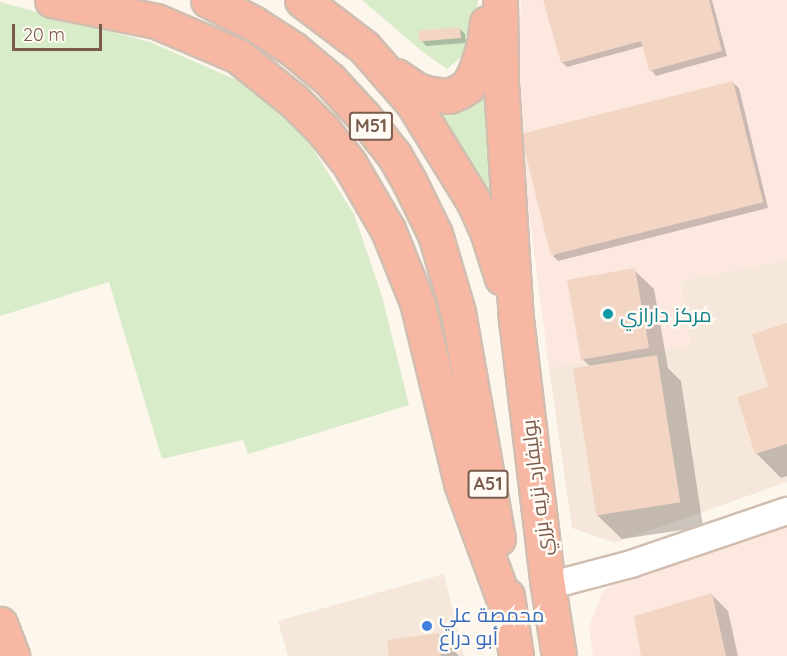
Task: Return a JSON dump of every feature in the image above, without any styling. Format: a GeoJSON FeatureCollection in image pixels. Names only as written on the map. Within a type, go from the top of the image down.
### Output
{"type":"FeatureCollection","features":[{"type":"Feature","properties":{"kind":"highway"},"geometry":{"type":"LineString","coordinates":[[52,0],[156,21],[237,57],[293,100],[323,130],[349,163],[388,230],[417,302],[461,483],[510,616]]}},
{"type":"Feature","properties":{"kind":"highway","name":"M51"},"geometry":{"type":"LineString","coordinates":[[208,0],[253,23],[293,49],[329,79],[364,117],[394,155],[435,234],[458,312]]}},
{"type":"Feature","properties":{"kind":"highway","name":"M51"},"geometry":{"type":"LineString","coordinates":[[302,0],[335,23],[377,61],[412,103],[464,184],[487,231],[516,319]]}},
{"type":"Feature","properties":{"kind":"highway"},"geometry":{"type":"LineString","coordinates":[[377,61],[406,84],[424,92],[449,96],[460,91],[468,86],[476,73],[489,0]]}},
{"type":"Feature","properties":{"kind":"highway"},"geometry":{"type":"LineString","coordinates":[[500,0],[501,83],[516,319]]}},
{"type":"Feature","properties":{"kind":"highway","name":"A51"},"geometry":{"type":"LineString","coordinates":[[458,312],[516,656]]}},
{"type":"Feature","properties":{"kind":"highway","name":"بوليفارد نزيه بزري"},"geometry":{"type":"LineString","coordinates":[[516,319],[548,585],[559,656]]}},
{"type":"Feature","properties":{"kind":"highway"},"geometry":{"type":"LineString","coordinates":[[0,624],[12,656]]}},
{"type":"Feature","properties":{"kind":"street"},"geometry":{"type":"LineString","coordinates":[[548,585],[631,564],[787,511]]}},
{"type":"Feature","properties":{"kind":"shaded area"},"geometry":{"type":"Polygon","coordinates":[[[521,0],[787,0],[787,260],[680,281],[690,346],[549,368],[516,109],[521,0]]]}},
{"type":"Feature","properties":{"kind":"shaded area"},"geometry":{"type":"Polygon","coordinates":[[[787,260],[787,482],[615,543],[572,528],[549,368],[690,346],[680,281],[787,260]]]}},
{"type":"Feature","properties":{"kind":"shaded area"},"geometry":{"type":"Polygon","coordinates":[[[787,521],[787,656],[593,656],[589,627],[603,591],[634,574],[787,521]]]}},
{"type":"Feature","properties":{"kind":"shaded area"},"geometry":{"type":"Polygon","coordinates":[[[444,574],[464,656],[288,656],[278,621],[444,574]]]}},
{"type":"Feature","properties":{"kind":"green space"},"geometry":{"type":"Polygon","coordinates":[[[362,0],[478,0],[471,48],[447,69],[424,53],[362,0]]]}},
{"type":"Feature","properties":{"kind":"green space"},"geometry":{"type":"Polygon","coordinates":[[[0,2],[150,42],[248,85],[308,141],[354,214],[382,296],[409,405],[248,454],[243,440],[162,459],[109,282],[0,316],[0,2]]]}},
{"type":"Feature","properties":{"kind":"green space"},"geometry":{"type":"Polygon","coordinates":[[[484,93],[492,192],[484,192],[431,110],[449,116],[466,108],[484,93]]]}},
{"type":"Feature","properties":{"kind":"building"},"geometry":{"type":"Polygon","coordinates":[[[543,0],[709,0],[722,51],[649,71],[641,41],[561,63],[543,0]]]}},
{"type":"Feature","properties":{"kind":"building"},"geometry":{"type":"Polygon","coordinates":[[[460,27],[461,38],[419,42],[418,31],[460,27]]]}},
{"type":"Feature","properties":{"kind":"building"},"geometry":{"type":"Polygon","coordinates":[[[733,81],[763,202],[551,255],[521,134],[733,81]]]}},
{"type":"Feature","properties":{"kind":"building","name":"مركز دارازي"},"geometry":{"type":"Polygon","coordinates":[[[635,268],[649,348],[581,360],[567,280],[635,268]]]}},
{"type":"Feature","properties":{"kind":"building"},"geometry":{"type":"Polygon","coordinates":[[[787,323],[787,444],[755,454],[737,397],[768,387],[752,334],[787,323]]]}},
{"type":"Feature","properties":{"kind":"building"},"geometry":{"type":"Polygon","coordinates":[[[657,355],[680,502],[596,515],[573,368],[657,355]]]}},
{"type":"Feature","properties":{"kind":"building"},"geometry":{"type":"Polygon","coordinates":[[[712,593],[726,656],[641,656],[634,616],[712,593]]]}},
{"type":"Feature","properties":{"kind":"building"},"geometry":{"type":"Polygon","coordinates":[[[438,633],[441,656],[389,656],[387,640],[438,633]]]}},
{"type":"Feature","properties":{"kind":"place","name":"مركز دارازي"},"geometry":{"type":"Point","coordinates":[608,314]}},
{"type":"Feature","properties":{"kind":"place","name":"محمصة علي أبو دراع"},"geometry":{"type":"Point","coordinates":[427,626]}}]}
